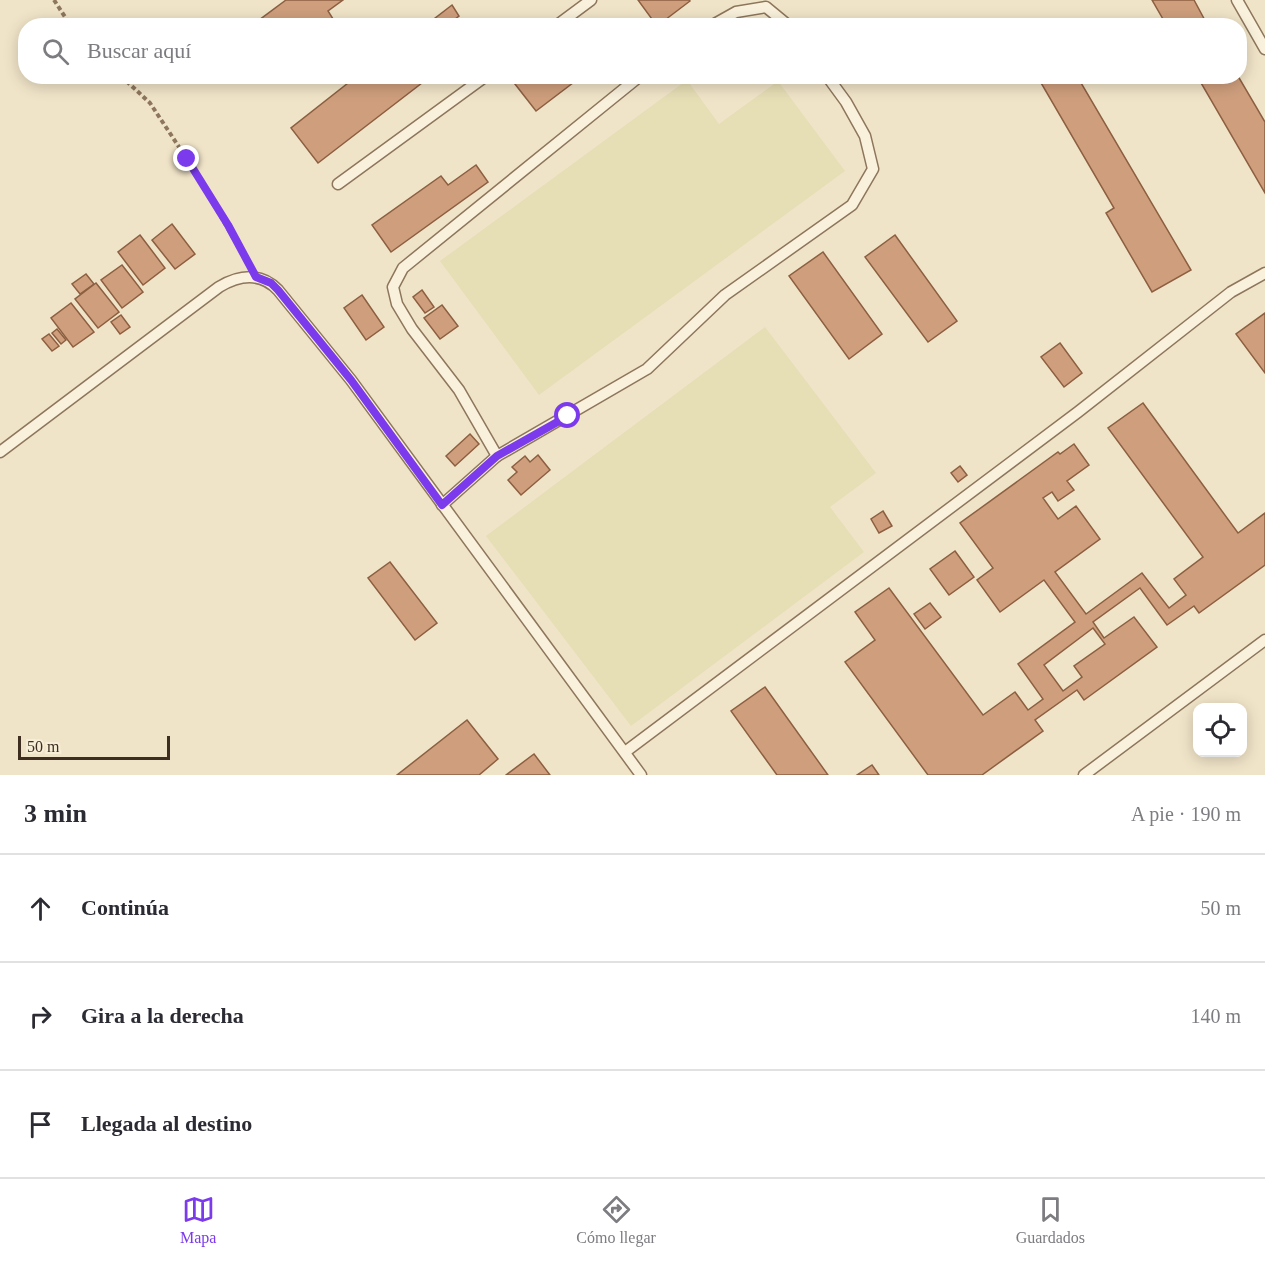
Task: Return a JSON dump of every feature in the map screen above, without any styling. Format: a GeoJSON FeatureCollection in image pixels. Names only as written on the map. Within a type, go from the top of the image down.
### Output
{"type":"FeatureCollection","features":[{"type":"Feature","properties":{"kind":"lane"},"geometry":{"type":"LineString","coordinates":[[567,18],[591,0]]}},
{"type":"Feature","properties":{"kind":"lane"},"geometry":{"type":"LineString","coordinates":[[1237,0],[1265,49]]}},
{"type":"Feature","properties":{"kind":"lane"},"geometry":{"type":"LineString","coordinates":[[725,18],[736,12],[766,7],[779,18]]}},
{"type":"Feature","properties":{"kind":"lane"},"geometry":{"type":"LineString","coordinates":[[338,184],[475,84]]}},
{"type":"Feature","properties":{"kind":"lane"},"geometry":{"type":"LineString","coordinates":[[497,456],[459,390],[397,304],[393,287],[403,268],[630,84]]}},
{"type":"Feature","properties":{"kind":"lane"},"geometry":{"type":"LineString","coordinates":[[442,505],[497,456],[647,369],[725,294],[852,205],[873,170],[865,136],[833,84]]}},
{"type":"Feature","properties":{"kind":"lane"},"geometry":{"type":"LineString","coordinates":[[625,753],[1078,412],[1231,292],[1265,273]]}},
{"type":"Feature","properties":{"kind":"lane"},"geometry":{"type":"LineString","coordinates":[[0,452],[233,278],[256,277],[271,283],[351,380],[641,775]]}},
{"type":"Feature","properties":{"kind":"lane"},"geometry":{"type":"LineString","coordinates":[[1084,775],[1265,640]]}},
{"type":"Feature","properties":{"kind":"path"},"geometry":{"type":"LineString","coordinates":[[54,0],[66,18]]}},
{"type":"Feature","properties":{"kind":"path"},"geometry":{"type":"LineString","coordinates":[[130,84],[150,103],[193,169],[256,277]]}},
{"type":"Feature","properties":{"kind":"shaded area"},"geometry":{"type":"Polygon","coordinates":[[[682,84],[690,84],[719,124],[774,84],[780,84],[845,171],[539,395],[440,261],[682,84]]]}},
{"type":"Feature","properties":{"kind":"shaded area"},"geometry":{"type":"Polygon","coordinates":[[[765,327],[876,473],[830,507],[864,552],[631,726],[486,536],[765,327]]]}},
{"type":"Feature","properties":{"kind":"building"},"geometry":{"type":"Polygon","coordinates":[[[286,0],[343,0],[328,11],[332,18],[262,18],[286,0]]]}},
{"type":"Feature","properties":{"kind":"building"},"geometry":{"type":"Polygon","coordinates":[[[638,0],[690,1],[668,18],[651,18],[638,0]]]}},
{"type":"Feature","properties":{"kind":"building"},"geometry":{"type":"Polygon","coordinates":[[[1152,0],[1194,0],[1204,18],[1162,18],[1152,0]]]}},
{"type":"Feature","properties":{"kind":"building"},"geometry":{"type":"Polygon","coordinates":[[[452,5],[459,16],[456,18],[435,18],[452,5]]]}},
{"type":"Feature","properties":{"kind":"building"},"geometry":{"type":"Polygon","coordinates":[[[347,84],[421,84],[318,163],[291,128],[347,84]]]}},
{"type":"Feature","properties":{"kind":"building"},"geometry":{"type":"Polygon","coordinates":[[[515,84],[571,84],[536,111],[515,84]]]}},
{"type":"Feature","properties":{"kind":"building"},"geometry":{"type":"Polygon","coordinates":[[[1042,84],[1082,84],[1191,270],[1152,292],[1106,213],[1114,208],[1042,84]]]}},
{"type":"Feature","properties":{"kind":"building"},"geometry":{"type":"Polygon","coordinates":[[[1202,84],[1243,84],[1265,122],[1265,193],[1202,84]]]}},
{"type":"Feature","properties":{"kind":"building"},"geometry":{"type":"Polygon","coordinates":[[[476,165],[488,182],[391,252],[372,225],[441,176],[448,185],[476,165]]]}},
{"type":"Feature","properties":{"kind":"building"},"geometry":{"type":"Polygon","coordinates":[[[172,224],[195,254],[175,269],[152,240],[172,224]]]}},
{"type":"Feature","properties":{"kind":"building"},"geometry":{"type":"Polygon","coordinates":[[[140,235],[165,268],[143,285],[118,252],[140,235]]]}},
{"type":"Feature","properties":{"kind":"building"},"geometry":{"type":"Polygon","coordinates":[[[895,235],[957,321],[928,342],[865,257],[895,235]]]}},
{"type":"Feature","properties":{"kind":"building"},"geometry":{"type":"Polygon","coordinates":[[[823,252],[882,334],[849,359],[789,276],[823,252]]]}},
{"type":"Feature","properties":{"kind":"building"},"geometry":{"type":"Polygon","coordinates":[[[122,265],[143,292],[122,308],[101,280],[122,265]]]}},
{"type":"Feature","properties":{"kind":"building"},"geometry":{"type":"Polygon","coordinates":[[[86,274],[94,284],[80,294],[72,284],[86,274]]]}},
{"type":"Feature","properties":{"kind":"building"},"geometry":{"type":"Polygon","coordinates":[[[96,283],[119,312],[98,328],[75,299],[96,283]]]}},
{"type":"Feature","properties":{"kind":"building"},"geometry":{"type":"Polygon","coordinates":[[[422,290],[434,307],[425,313],[413,297],[422,290]]]}},
{"type":"Feature","properties":{"kind":"building"},"geometry":{"type":"Polygon","coordinates":[[[362,295],[384,327],[366,340],[344,308],[362,295]]]}},
{"type":"Feature","properties":{"kind":"building"},"geometry":{"type":"Polygon","coordinates":[[[71,303],[94,332],[73,347],[51,318],[71,303]]]}},
{"type":"Feature","properties":{"kind":"building"},"geometry":{"type":"Polygon","coordinates":[[[442,305],[458,326],[440,339],[424,318],[442,305]]]}},
{"type":"Feature","properties":{"kind":"building"},"geometry":{"type":"Polygon","coordinates":[[[1265,313],[1265,373],[1236,334],[1265,313]]]}},
{"type":"Feature","properties":{"kind":"building"},"geometry":{"type":"Polygon","coordinates":[[[121,315],[130,327],[120,334],[111,322],[121,315]]]}},
{"type":"Feature","properties":{"kind":"building"},"geometry":{"type":"Polygon","coordinates":[[[57,329],[66,340],[61,344],[52,333],[57,329]]]}},
{"type":"Feature","properties":{"kind":"building"},"geometry":{"type":"Polygon","coordinates":[[[49,334],[59,346],[52,351],[42,339],[49,334]]]}},
{"type":"Feature","properties":{"kind":"building"},"geometry":{"type":"Polygon","coordinates":[[[1060,343],[1082,373],[1064,387],[1041,357],[1060,343]]]}},
{"type":"Feature","properties":{"kind":"building"},"geometry":{"type":"Polygon","coordinates":[[[1143,403],[1238,533],[1265,513],[1265,565],[1199,613],[1194,606],[1167,625],[1140,588],[1093,622],[1104,638],[1134,617],[1157,647],[1084,700],[1077,690],[1035,720],[1043,731],[982,775],[928,775],[845,662],[875,640],[855,612],[889,588],[983,715],[1015,692],[1028,710],[1043,699],[1018,664],[1075,622],[1044,580],[1000,612],[977,580],[993,568],[960,523],[1058,452],[1060,454],[1074,444],[1089,465],[1067,481],[1074,490],[1058,501],[1052,492],[1043,498],[1058,519],[1076,506],[1100,539],[1055,572],[1086,614],[1142,573],[1169,608],[1186,595],[1174,579],[1203,557],[1108,428],[1143,403]],[[1093,628],[1044,665],[1063,691],[1082,677],[1074,666],[1105,644],[1093,628]]]}},
{"type":"Feature","properties":{"kind":"building"},"geometry":{"type":"Polygon","coordinates":[[[470,434],[479,444],[455,466],[446,456],[470,434]]]}},
{"type":"Feature","properties":{"kind":"building"},"geometry":{"type":"Polygon","coordinates":[[[538,455],[550,470],[521,495],[508,480],[517,472],[512,467],[525,456],[530,462],[538,455]]]}},
{"type":"Feature","properties":{"kind":"building"},"geometry":{"type":"Polygon","coordinates":[[[960,466],[967,475],[958,482],[951,473],[960,466]]]}},
{"type":"Feature","properties":{"kind":"building"},"geometry":{"type":"Polygon","coordinates":[[[883,511],[892,526],[879,533],[871,519],[883,511]]]}},
{"type":"Feature","properties":{"kind":"building"},"geometry":{"type":"Polygon","coordinates":[[[955,551],[974,577],[949,595],[930,569],[955,551]]]}},
{"type":"Feature","properties":{"kind":"building"},"geometry":{"type":"Polygon","coordinates":[[[390,562],[437,623],[415,640],[368,578],[390,562]]]}},
{"type":"Feature","properties":{"kind":"building"},"geometry":{"type":"Polygon","coordinates":[[[930,603],[941,617],[925,629],[914,614],[930,603]]]}},
{"type":"Feature","properties":{"kind":"building"},"geometry":{"type":"Polygon","coordinates":[[[765,687],[828,775],[777,775],[731,711],[765,687]]]}},
{"type":"Feature","properties":{"kind":"building"},"geometry":{"type":"Polygon","coordinates":[[[467,720],[498,759],[479,775],[397,775],[467,720]]]}},
{"type":"Feature","properties":{"kind":"building"},"geometry":{"type":"Polygon","coordinates":[[[534,754],[550,775],[506,775],[534,754]]]}},
{"type":"Feature","properties":{"kind":"building"},"geometry":{"type":"Polygon","coordinates":[[[872,765],[879,775],[857,775],[872,765]]]}},
{"type":"Feature","properties":{"kind":"route"},"geometry":{"type":"LineString","coordinates":[[187,159],[228,225],[256,277],[261,277],[278,290],[351,380],[442,505],[497,456],[568,416]]}}]}
